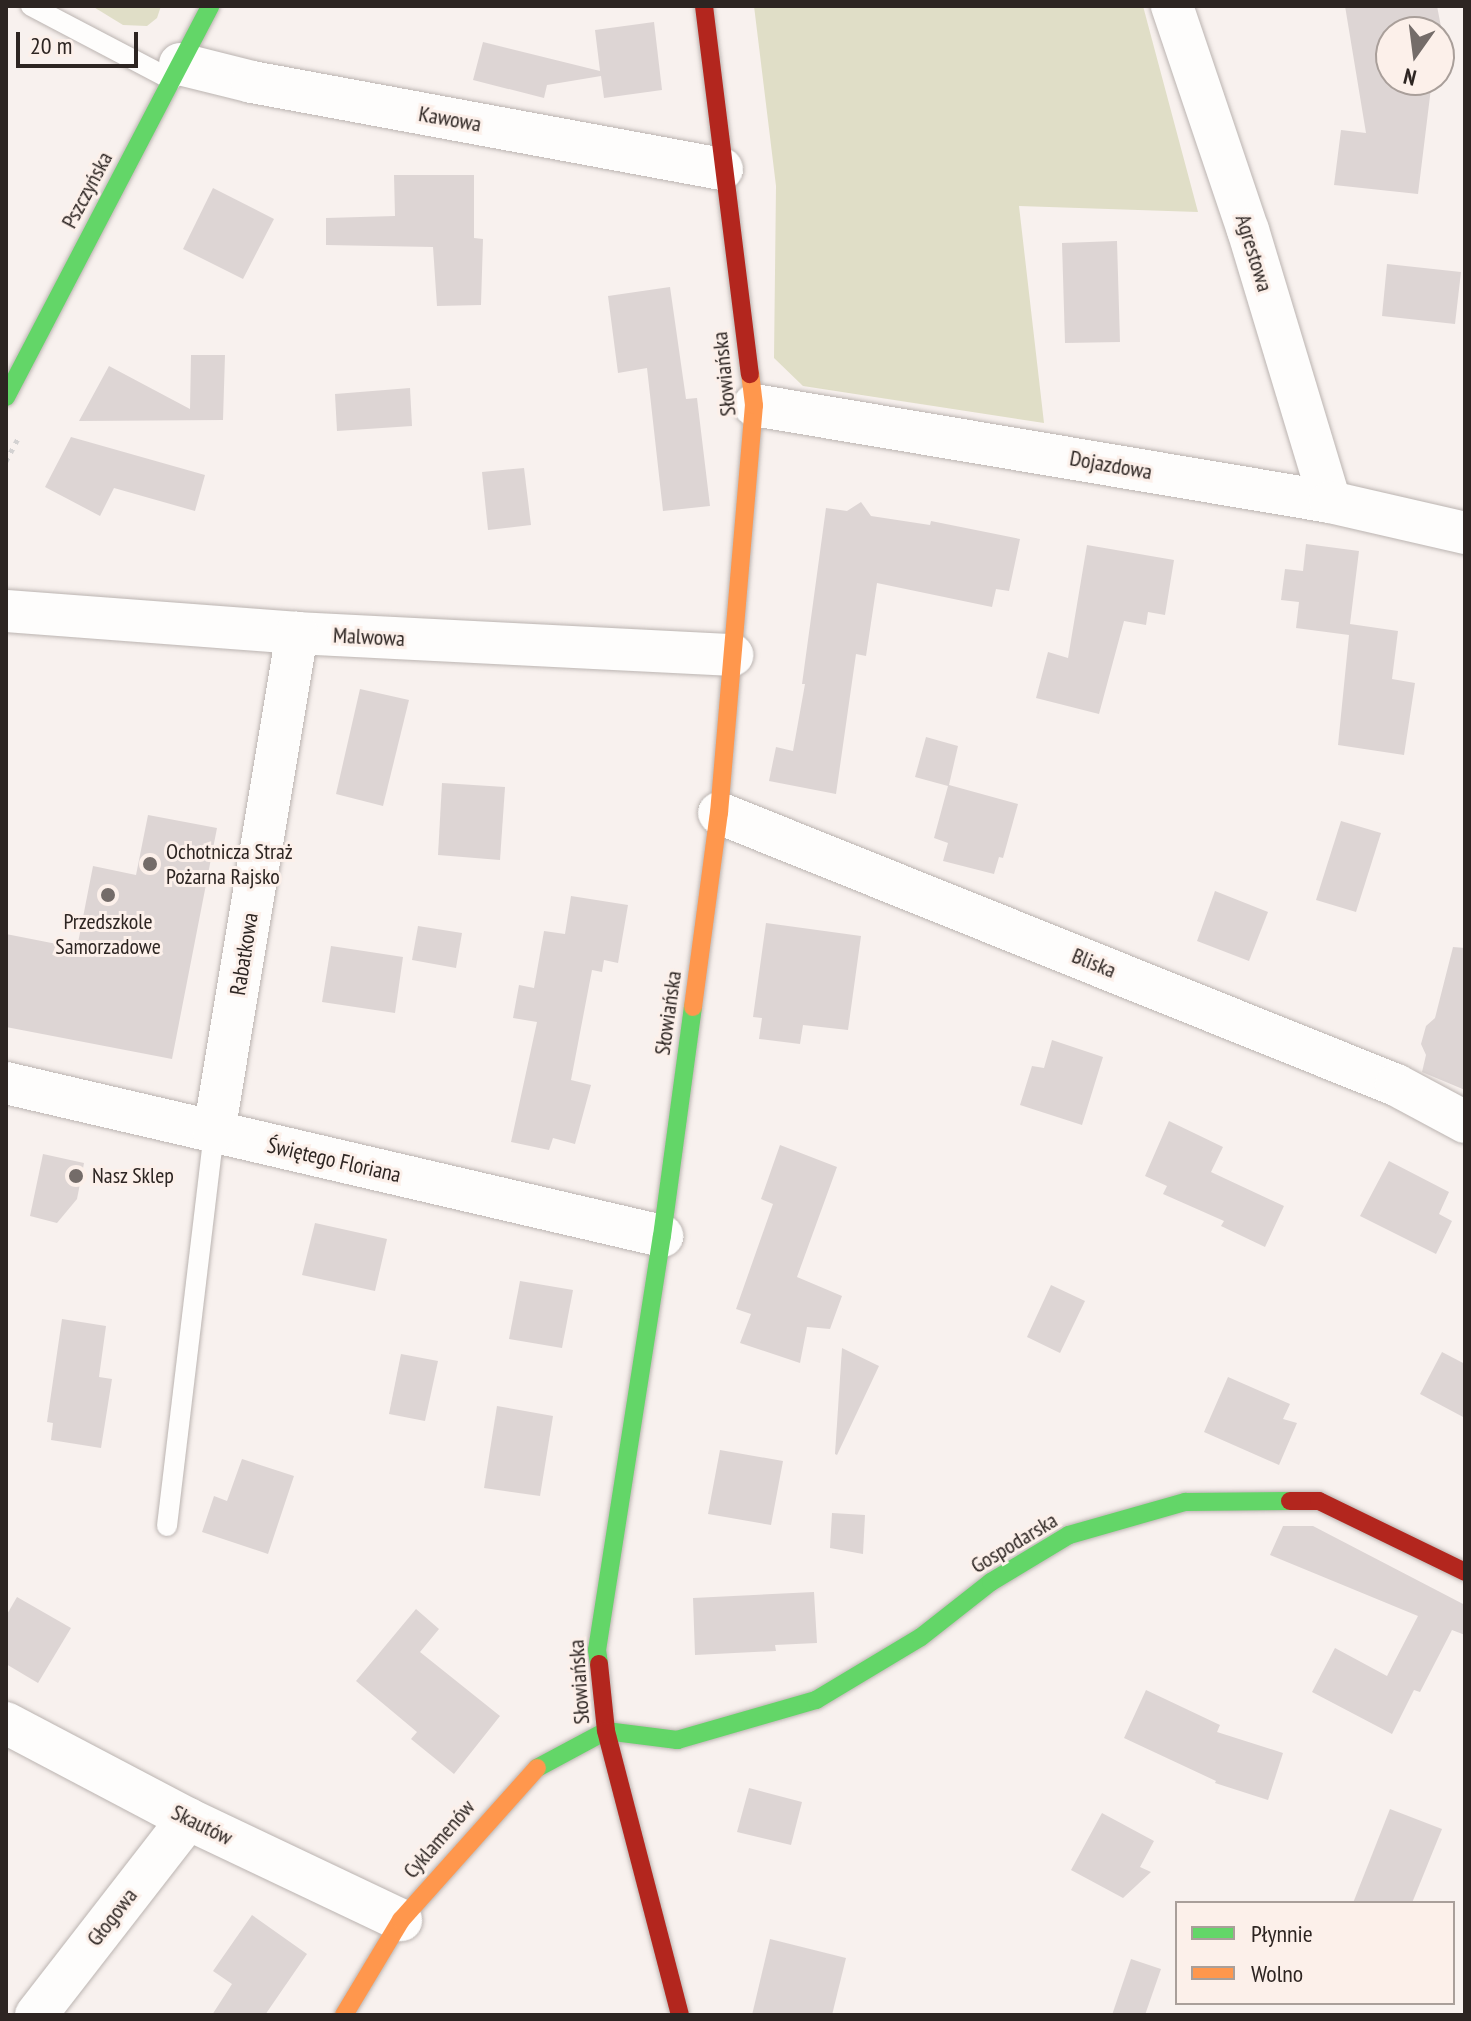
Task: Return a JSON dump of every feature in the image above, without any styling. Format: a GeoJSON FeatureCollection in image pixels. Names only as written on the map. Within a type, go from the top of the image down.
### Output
{"type":"FeatureCollection","features":[{"type":"Feature","properties":{"kind":"street","name":"Pszczyńska"},"geometry":{"type":"LineString","coordinates":[[6,397],[210,6]]}},
{"type":"Feature","properties":{"kind":"street","name":"Słowiańska"},"geometry":{"type":"LineString","coordinates":[[680,2015],[606,1731],[597,1650],[662,1236],[719,813],[754,405],[722,169],[704,6]]}},
{"type":"Feature","properties":{"kind":"street","name":"Agrestowa"},"geometry":{"type":"LineString","coordinates":[[1172,6],[1248,230],[1330,502]]}},
{"type":"Feature","properties":{"kind":"street","name":"Kawowa"},"geometry":{"type":"LineString","coordinates":[[176,72],[252,82],[722,169]]}},
{"type":"Feature","properties":{"kind":"street","name":"Dojazdowa"},"geometry":{"type":"LineString","coordinates":[[754,405],[1330,502],[1465,533]]}},
{"type":"Feature","properties":{"kind":"street","name":"Malwowa"},"geometry":{"type":"LineString","coordinates":[[6,611],[297,633],[732,655]]}},
{"type":"Feature","properties":{"kind":"street","name":"Rabatkowa"},"geometry":{"type":"LineString","coordinates":[[214,1132],[297,633]]}},
{"type":"Feature","properties":{"kind":"street","name":"Bliska"},"geometry":{"type":"LineString","coordinates":[[719,813],[1396,1085],[1465,1122]]}},
{"type":"Feature","properties":{"kind":"street","name":"Świętego Floriana"},"geometry":{"type":"LineString","coordinates":[[6,1083],[662,1236]]}},
{"type":"Feature","properties":{"kind":"street","name":"Gospodarska"},"geometry":{"type":"LineString","coordinates":[[606,1731],[677,1740],[816,1700],[921,1637],[991,1582],[1069,1535],[1185,1502],[1319,1501],[1465,1572]]}},
{"type":"Feature","properties":{"kind":"street","name":"Skautów"},"geometry":{"type":"LineString","coordinates":[[6,1723],[188,1819],[401,1920]]}},
{"type":"Feature","properties":{"kind":"street","name":"Cyklamenów"},"geometry":{"type":"LineString","coordinates":[[344,2015],[401,1920],[530,1772],[606,1731]]}},
{"type":"Feature","properties":{"kind":"street","name":"Głogowa"},"geometry":{"type":"LineString","coordinates":[[36,2015],[188,1819]]}},
{"type":"Feature","properties":{"kind":"lane"},"geometry":{"type":"LineString","coordinates":[[31,6],[176,72]]}},
{"type":"Feature","properties":{"kind":"lane"},"geometry":{"type":"LineString","coordinates":[[167,1526],[214,1132]]}},
{"type":"Feature","properties":{"kind":"shaded area"},"geometry":{"type":"Polygon","coordinates":[[[92,6],[161,6],[157,18],[147,26],[123,25],[92,6]]]}},
{"type":"Feature","properties":{"kind":"shaded area"},"geometry":{"type":"Polygon","coordinates":[[[754,6],[1143,6],[1198,212],[1019,206],[1044,423],[803,386],[774,358],[776,186],[754,6]]]}},
{"type":"Feature","properties":{"kind":"building"},"geometry":{"type":"Polygon","coordinates":[[[1345,6],[1437,6],[1439,16],[1375,16],[1375,96],[1430,96],[1418,194],[1334,185],[1341,130],[1366,133],[1345,6]]]}},
{"type":"Feature","properties":{"kind":"building"},"geometry":{"type":"Polygon","coordinates":[[[654,22],[662,90],[604,98],[601,76],[547,85],[544,98],[473,80],[483,42],[600,71],[595,30],[654,22]]]}},
{"type":"Feature","properties":{"kind":"building"},"geometry":{"type":"Polygon","coordinates":[[[394,175],[474,175],[474,238],[483,239],[481,305],[437,306],[433,247],[326,245],[326,218],[395,216],[394,175]]]}},
{"type":"Feature","properties":{"kind":"building"},"geometry":{"type":"Polygon","coordinates":[[[213,188],[274,219],[243,279],[183,249],[213,188]]]}},
{"type":"Feature","properties":{"kind":"building"},"geometry":{"type":"Polygon","coordinates":[[[1117,241],[1120,342],[1065,343],[1062,243],[1117,241]]]}},
{"type":"Feature","properties":{"kind":"building"},"geometry":{"type":"Polygon","coordinates":[[[1387,264],[1461,272],[1455,324],[1382,316],[1387,264]]]}},
{"type":"Feature","properties":{"kind":"building"},"geometry":{"type":"Polygon","coordinates":[[[670,287],[686,399],[697,398],[710,506],[663,511],[647,368],[618,373],[608,296],[670,287]]]}},
{"type":"Feature","properties":{"kind":"building"},"geometry":{"type":"Polygon","coordinates":[[[191,355],[225,355],[223,420],[79,421],[109,366],[190,409],[191,355]]]}},
{"type":"Feature","properties":{"kind":"building"},"geometry":{"type":"Polygon","coordinates":[[[410,388],[412,426],[337,431],[335,394],[410,388]]]}},
{"type":"Feature","properties":{"kind":"building"},"geometry":{"type":"Polygon","coordinates":[[[71,437],[205,475],[195,511],[114,488],[100,516],[45,487],[71,437]]]}},
{"type":"Feature","properties":{"kind":"building"},"geometry":{"type":"Polygon","coordinates":[[[524,468],[531,525],[488,530],[482,472],[524,468]]]}},
{"type":"Feature","properties":{"kind":"building"},"geometry":{"type":"Polygon","coordinates":[[[861,502],[871,516],[930,525],[931,521],[1020,539],[1009,591],[996,589],[992,607],[877,583],[866,656],[856,654],[836,794],[769,781],[776,747],[793,751],[805,684],[802,684],[826,508],[847,511],[861,502]]]}},
{"type":"Feature","properties":{"kind":"building"},"geometry":{"type":"Polygon","coordinates":[[[1306,544],[1359,551],[1350,624],[1398,631],[1392,679],[1415,683],[1404,755],[1338,745],[1349,635],[1296,628],[1299,602],[1281,600],[1285,569],[1303,571],[1306,544]]]}},
{"type":"Feature","properties":{"kind":"building"},"geometry":{"type":"Polygon","coordinates":[[[1087,545],[1174,560],[1165,615],[1148,612],[1146,625],[1124,621],[1099,714],[1036,698],[1048,652],[1068,658],[1087,545]]]}},
{"type":"Feature","properties":{"kind":"building"},"geometry":{"type":"Polygon","coordinates":[[[360,689],[409,700],[383,806],[336,794],[360,689]]]}},
{"type":"Feature","properties":{"kind":"building"},"geometry":{"type":"Polygon","coordinates":[[[926,737],[958,746],[949,785],[1018,804],[1003,858],[999,857],[994,874],[943,861],[948,843],[934,838],[948,786],[915,777],[926,737]]]}},
{"type":"Feature","properties":{"kind":"building"},"geometry":{"type":"Polygon","coordinates":[[[442,783],[505,787],[500,860],[438,855],[442,783]]]}},
{"type":"Feature","properties":{"kind":"building"},"geometry":{"type":"Polygon","coordinates":[[[148,815],[217,828],[172,1059],[6,1027],[6,934],[77,948],[93,866],[136,875],[148,815]]]}},
{"type":"Feature","properties":{"kind":"building"},"geometry":{"type":"Polygon","coordinates":[[[1341,821],[1381,833],[1356,912],[1316,900],[1341,821]]]}},
{"type":"Feature","properties":{"kind":"building"},"geometry":{"type":"Polygon","coordinates":[[[1215,891],[1268,912],[1249,961],[1197,941],[1215,891]]]}},
{"type":"Feature","properties":{"kind":"building"},"geometry":{"type":"Polygon","coordinates":[[[571,896],[628,905],[618,963],[604,960],[602,972],[592,970],[571,1080],[591,1085],[575,1144],[553,1138],[549,1150],[511,1142],[537,1022],[513,1018],[519,985],[534,988],[544,931],[565,934],[571,896]]]}},
{"type":"Feature","properties":{"kind":"building"},"geometry":{"type":"Polygon","coordinates":[[[766,923],[861,936],[848,1030],[803,1025],[800,1044],[759,1039],[762,1018],[753,1017],[766,923]]]}},
{"type":"Feature","properties":{"kind":"building"},"geometry":{"type":"Polygon","coordinates":[[[418,926],[462,933],[456,968],[412,960],[418,926]]]}},
{"type":"Feature","properties":{"kind":"building"},"geometry":{"type":"Polygon","coordinates":[[[331,946],[403,957],[395,1013],[322,1002],[331,946]]]}},
{"type":"Feature","properties":{"kind":"building"},"geometry":{"type":"Polygon","coordinates":[[[1453,947],[1465,948],[1465,1090],[1422,1072],[1426,1055],[1421,1044],[1426,1026],[1435,1018],[1453,947]]]}},
{"type":"Feature","properties":{"kind":"building"},"geometry":{"type":"Polygon","coordinates":[[[1052,1040],[1103,1057],[1082,1125],[1020,1105],[1032,1066],[1044,1068],[1052,1040]]]}},
{"type":"Feature","properties":{"kind":"building"},"geometry":{"type":"Polygon","coordinates":[[[1169,1121],[1223,1147],[1211,1172],[1284,1206],[1265,1247],[1221,1226],[1224,1221],[1163,1194],[1167,1186],[1145,1176],[1169,1121]]]}},
{"type":"Feature","properties":{"kind":"building"},"geometry":{"type":"Polygon","coordinates":[[[780,1145],[837,1167],[797,1277],[842,1296],[830,1329],[807,1327],[800,1363],[740,1343],[751,1314],[736,1309],[773,1204],[761,1199],[780,1145]]]}},
{"type":"Feature","properties":{"kind":"building"},"geometry":{"type":"Polygon","coordinates":[[[43,1154],[84,1163],[77,1199],[57,1223],[30,1216],[43,1154]]]}},
{"type":"Feature","properties":{"kind":"building"},"geometry":{"type":"Polygon","coordinates":[[[1389,1161],[1449,1192],[1439,1214],[1452,1221],[1436,1254],[1360,1216],[1389,1161]]]}},
{"type":"Feature","properties":{"kind":"building"},"geometry":{"type":"Polygon","coordinates":[[[315,1223],[387,1239],[375,1291],[302,1275],[315,1223]]]}},
{"type":"Feature","properties":{"kind":"building"},"geometry":{"type":"Polygon","coordinates":[[[520,1281],[573,1290],[562,1348],[509,1339],[520,1281]]]}},
{"type":"Feature","properties":{"kind":"building"},"geometry":{"type":"Polygon","coordinates":[[[1051,1285],[1085,1301],[1060,1353],[1027,1337],[1051,1285]]]}},
{"type":"Feature","properties":{"kind":"building"},"geometry":{"type":"Polygon","coordinates":[[[62,1319],[106,1326],[99,1377],[112,1379],[101,1448],[51,1440],[53,1423],[47,1422],[62,1319]]]}},
{"type":"Feature","properties":{"kind":"building"},"geometry":{"type":"Polygon","coordinates":[[[842,1348],[879,1366],[837,1455],[835,1454],[842,1348]]]}},
{"type":"Feature","properties":{"kind":"building"},"geometry":{"type":"Polygon","coordinates":[[[1442,1352],[1465,1364],[1465,1418],[1420,1394],[1442,1352]]]}},
{"type":"Feature","properties":{"kind":"building"},"geometry":{"type":"Polygon","coordinates":[[[401,1354],[438,1361],[425,1421],[389,1414],[401,1354]]]}},
{"type":"Feature","properties":{"kind":"building"},"geometry":{"type":"Polygon","coordinates":[[[1228,1377],[1290,1404],[1283,1419],[1297,1423],[1279,1465],[1204,1432],[1228,1377]]]}},
{"type":"Feature","properties":{"kind":"building"},"geometry":{"type":"Polygon","coordinates":[[[497,1406],[553,1416],[540,1496],[484,1488],[497,1406]]]}},
{"type":"Feature","properties":{"kind":"building"},"geometry":{"type":"Polygon","coordinates":[[[720,1450],[783,1461],[771,1525],[708,1514],[720,1450]]]}},
{"type":"Feature","properties":{"kind":"building"},"geometry":{"type":"Polygon","coordinates":[[[242,1459],[294,1476],[268,1554],[202,1532],[214,1496],[227,1501],[242,1459]]]}},
{"type":"Feature","properties":{"kind":"building"},"geometry":{"type":"Polygon","coordinates":[[[832,1513],[865,1515],[863,1554],[830,1548],[832,1513]]]}},
{"type":"Feature","properties":{"kind":"building"},"geometry":{"type":"Polygon","coordinates":[[[1283,1526],[1313,1526],[1465,1605],[1465,1635],[1452,1630],[1420,1692],[1414,1690],[1392,1734],[1312,1692],[1335,1648],[1387,1676],[1418,1616],[1270,1555],[1283,1526]]]}},
{"type":"Feature","properties":{"kind":"building"},"geometry":{"type":"Polygon","coordinates":[[[814,1592],[817,1643],[775,1645],[776,1651],[695,1655],[693,1598],[814,1592]]]}},
{"type":"Feature","properties":{"kind":"building"},"geometry":{"type":"Polygon","coordinates":[[[17,1597],[71,1628],[38,1683],[6,1664],[6,1616],[17,1597]]]}},
{"type":"Feature","properties":{"kind":"building"},"geometry":{"type":"Polygon","coordinates":[[[416,1609],[439,1629],[420,1652],[500,1716],[454,1774],[411,1739],[417,1732],[356,1681],[416,1609]]]}},
{"type":"Feature","properties":{"kind":"building"},"geometry":{"type":"Polygon","coordinates":[[[1146,1690],[1220,1725],[1217,1732],[1283,1753],[1268,1800],[1215,1783],[1124,1738],[1146,1690]]]}},
{"type":"Feature","properties":{"kind":"building"},"geometry":{"type":"Polygon","coordinates":[[[749,1788],[802,1802],[791,1845],[737,1832],[749,1788]]]}},
{"type":"Feature","properties":{"kind":"building"},"geometry":{"type":"Polygon","coordinates":[[[1390,1809],[1442,1829],[1413,1901],[1354,1901],[1390,1809]]]}},
{"type":"Feature","properties":{"kind":"building"},"geometry":{"type":"Polygon","coordinates":[[[1102,1813],[1154,1841],[1140,1867],[1151,1872],[1123,1898],[1071,1870],[1102,1813]]]}},
{"type":"Feature","properties":{"kind":"building"},"geometry":{"type":"Polygon","coordinates":[[[252,1915],[307,1954],[265,2015],[212,2015],[232,1984],[213,1971],[252,1915]]]}},
{"type":"Feature","properties":{"kind":"building"},"geometry":{"type":"Polygon","coordinates":[[[770,1939],[846,1958],[832,2015],[752,2015],[770,1939]]]}},
{"type":"Feature","properties":{"kind":"building"},"geometry":{"type":"Polygon","coordinates":[[[1131,1959],[1161,1969],[1145,2015],[1112,2015],[1131,1959]]]}},
{"type":"Feature","properties":{"kind":"traffic: fast"},"geometry":{"type":"LineString","coordinates":[[6,397],[210,6]]}},
{"type":"Feature","properties":{"kind":"traffic: fast"},"geometry":{"type":"LineString","coordinates":[[599,1664],[597,1650],[662,1236],[693,1007]]}},
{"type":"Feature","properties":{"kind":"traffic: fast"},"geometry":{"type":"LineString","coordinates":[[537,1768],[606,1731],[677,1740],[816,1700],[921,1637],[991,1582],[1069,1535],[1185,1502],[1290,1501]]}},
{"type":"Feature","properties":{"kind":"traffic: slow"},"geometry":{"type":"LineString","coordinates":[[693,1007],[719,813],[754,405],[750,374]]}},
{"type":"Feature","properties":{"kind":"traffic: slow"},"geometry":{"type":"LineString","coordinates":[[344,2015],[401,1920],[537,1768]]}},
{"type":"Feature","properties":{"kind":"traffic: jam"},"geometry":{"type":"LineString","coordinates":[[704,6],[750,374]]}},
{"type":"Feature","properties":{"kind":"traffic: jam"},"geometry":{"type":"LineString","coordinates":[[1290,1501],[1319,1501],[1465,1572]]}},
{"type":"Feature","properties":{"kind":"traffic: jam"},"geometry":{"type":"LineString","coordinates":[[599,1664],[606,1731],[680,2015]]}},
{"type":"Feature","properties":{"kind":"place","name":"Ochotnicza Straż Pożarna Rajsko"},"geometry":{"type":"Point","coordinates":[150,864]}},
{"type":"Feature","properties":{"kind":"place","name":"Przedszkole Samorzadowe"},"geometry":{"type":"Point","coordinates":[108,895]}},
{"type":"Feature","properties":{"kind":"place","name":"Nasz Sklep"},"geometry":{"type":"Point","coordinates":[76,1176]}}]}
